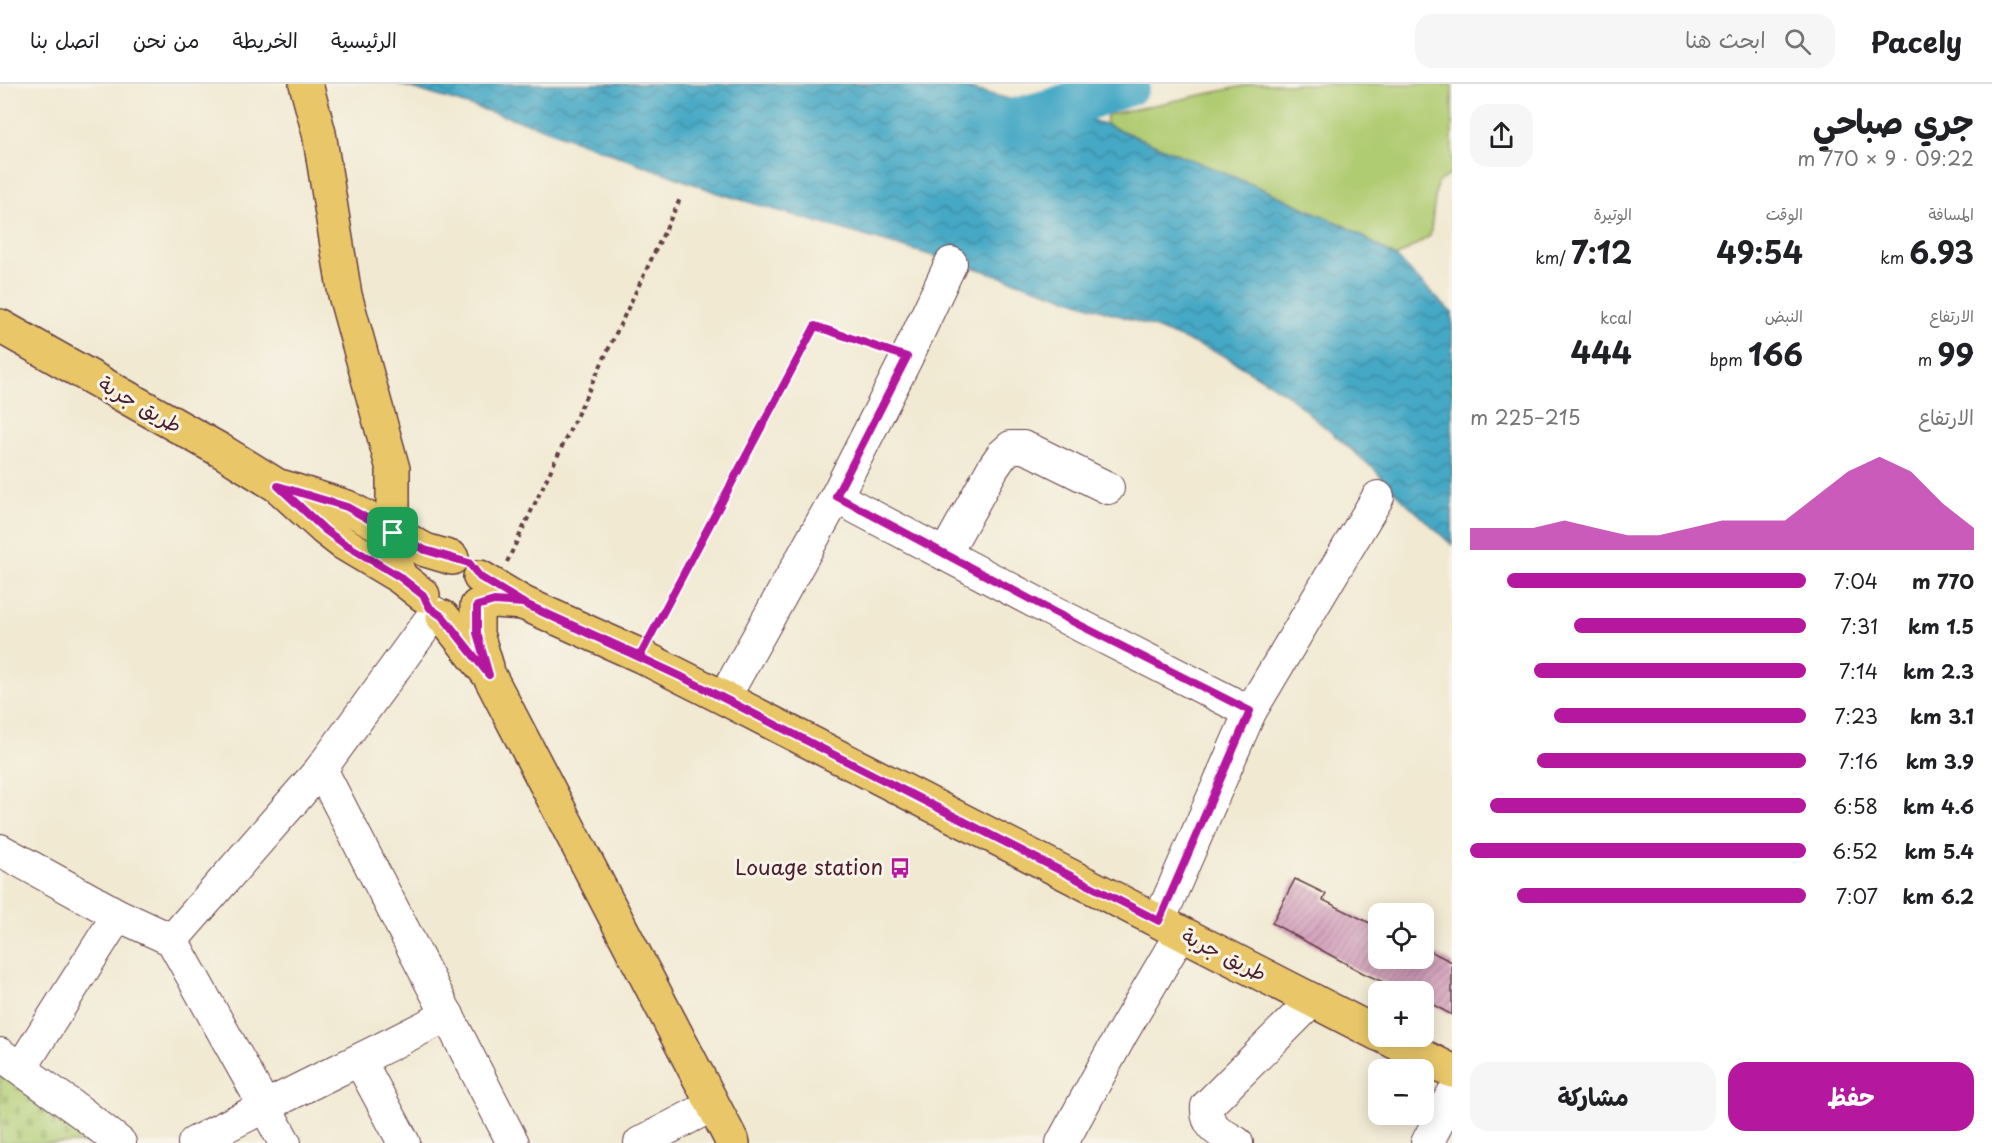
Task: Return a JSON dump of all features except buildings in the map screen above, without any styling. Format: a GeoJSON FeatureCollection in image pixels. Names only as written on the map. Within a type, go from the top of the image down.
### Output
{"type":"FeatureCollection","features":[{"type":"Feature","properties":{"kind":"main road"},"geometry":{"type":"LineString","coordinates":[[306,84],[318,133],[345,295],[393,469],[393,556],[425,601],[489,675]]}},
{"type":"Feature","properties":{"kind":"main road","name":"طريق جربة"},"geometry":{"type":"LineString","coordinates":[[0,326],[220,450],[278,486],[325,530],[425,601]]}},
{"type":"Feature","properties":{"kind":"main road","name":"طريق جربة"},"geometry":{"type":"LineString","coordinates":[[278,486],[347,507],[425,550],[452,558]]}},
{"type":"Feature","properties":{"kind":"main road"},"geometry":{"type":"LineString","coordinates":[[425,601],[422,586],[429,570],[443,560],[452,558],[469,563],[494,593]]}},
{"type":"Feature","properties":{"kind":"main road"},"geometry":{"type":"LineString","coordinates":[[425,601],[462,617],[494,593]]}},
{"type":"Feature","properties":{"kind":"main road"},"geometry":{"type":"LineString","coordinates":[[494,593],[477,633],[489,675],[733,1143]]}},
{"type":"Feature","properties":{"kind":"main road","name":"طريق جربة"},"geometry":{"type":"LineString","coordinates":[[494,593],[640,656],[1368,1029]]}},
{"type":"Feature","properties":{"kind":"main road"},"geometry":{"type":"LineString","coordinates":[[1405,1047],[1452,1071]]}},
{"type":"Feature","properties":{"kind":"street"},"geometry":{"type":"LineString","coordinates":[[724,698],[836,496],[907,357],[951,263]]}},
{"type":"Feature","properties":{"kind":"street"},"geometry":{"type":"LineString","coordinates":[[945,554],[993,468],[1011,447],[1023,447],[1033,451],[1108,488]]}},
{"type":"Feature","properties":{"kind":"street"},"geometry":{"type":"LineString","coordinates":[[836,496],[1250,711]]}},
{"type":"Feature","properties":{"kind":"street"},"geometry":{"type":"LineString","coordinates":[[1062,1143],[1115,1044],[1170,927],[1250,711],[1378,497]]}},
{"type":"Feature","properties":{"kind":"street"},"geometry":{"type":"LineString","coordinates":[[172,940],[321,769],[425,601]]}},
{"type":"Feature","properties":{"kind":"street"},"geometry":{"type":"LineString","coordinates":[[321,769],[513,1143]]}},
{"type":"Feature","properties":{"kind":"street"},"geometry":{"type":"LineString","coordinates":[[0,850],[118,915],[172,940],[285,1143]]}},
{"type":"Feature","properties":{"kind":"street"},"geometry":{"type":"LineString","coordinates":[[118,915],[11,1061],[120,1143]]}},
{"type":"Feature","properties":{"kind":"street"},"geometry":{"type":"LineString","coordinates":[[1237,1143],[1215,1130],[1206,1114],[1207,1106],[1312,1000]]}},
{"type":"Feature","properties":{"kind":"street"},"geometry":{"type":"LineString","coordinates":[[194,1143],[447,1015]]}},
{"type":"Feature","properties":{"kind":"street"},"geometry":{"type":"LineString","coordinates":[[360,1061],[404,1143]]}},
{"type":"Feature","properties":{"kind":"street"},"geometry":{"type":"LineString","coordinates":[[1426,1143],[1452,1095]]}},
{"type":"Feature","properties":{"kind":"street"},"geometry":{"type":"LineString","coordinates":[[640,1143],[713,1105]]}},
{"type":"Feature","properties":{"kind":"path"},"geometry":{"type":"LineString","coordinates":[[494,593],[680,199]]}},
{"type":"Feature","properties":{"kind":"path"},"geometry":{"type":"LineString","coordinates":[[640,656],[815,326],[907,357]]}},
{"type":"Feature","properties":{"kind":"green space"},"geometry":{"type":"Polygon","coordinates":[[[1253,84],[1452,84],[1452,173],[1437,183],[1430,236],[1396,257],[1347,227],[1263,189],[1105,124],[1107,115],[1253,84]]]}},
{"type":"Feature","properties":{"kind":"green space"},"geometry":{"type":"Polygon","coordinates":[[[0,1070],[110,1143],[0,1143],[0,1070]]]}},
{"type":"Feature","properties":{"kind":"water"},"geometry":{"type":"Polygon","coordinates":[[[398,84],[952,84],[1105,124],[1263,189],[1347,227],[1396,257],[1452,313],[1452,545],[1398,495],[1375,470],[1285,393],[1223,355],[1148,325],[978,269],[721,194],[534,125],[398,84]]]}},
{"type":"Feature","properties":{"kind":"waterway"},"geometry":{"type":"LineString","coordinates":[[993,126],[1057,109],[1128,84]]}},
{"type":"Feature","properties":{"kind":"place","name":"Louage station"},"geometry":{"type":"Point","coordinates":[900,868]}},
{"type":"Feature","properties":{"kind":"route"},"geometry":{"type":"LineString","coordinates":[[393,533],[347,507],[278,486],[325,530],[400,577],[423,595],[430,608],[443,617],[489,675],[477,633],[477,606],[494,601],[523,603],[640,656],[1159,921],[1250,711],[1054,612],[836,496],[907,357],[815,326],[640,656],[574,625],[523,603],[480,577],[469,563],[425,550],[393,533]]}}]}
